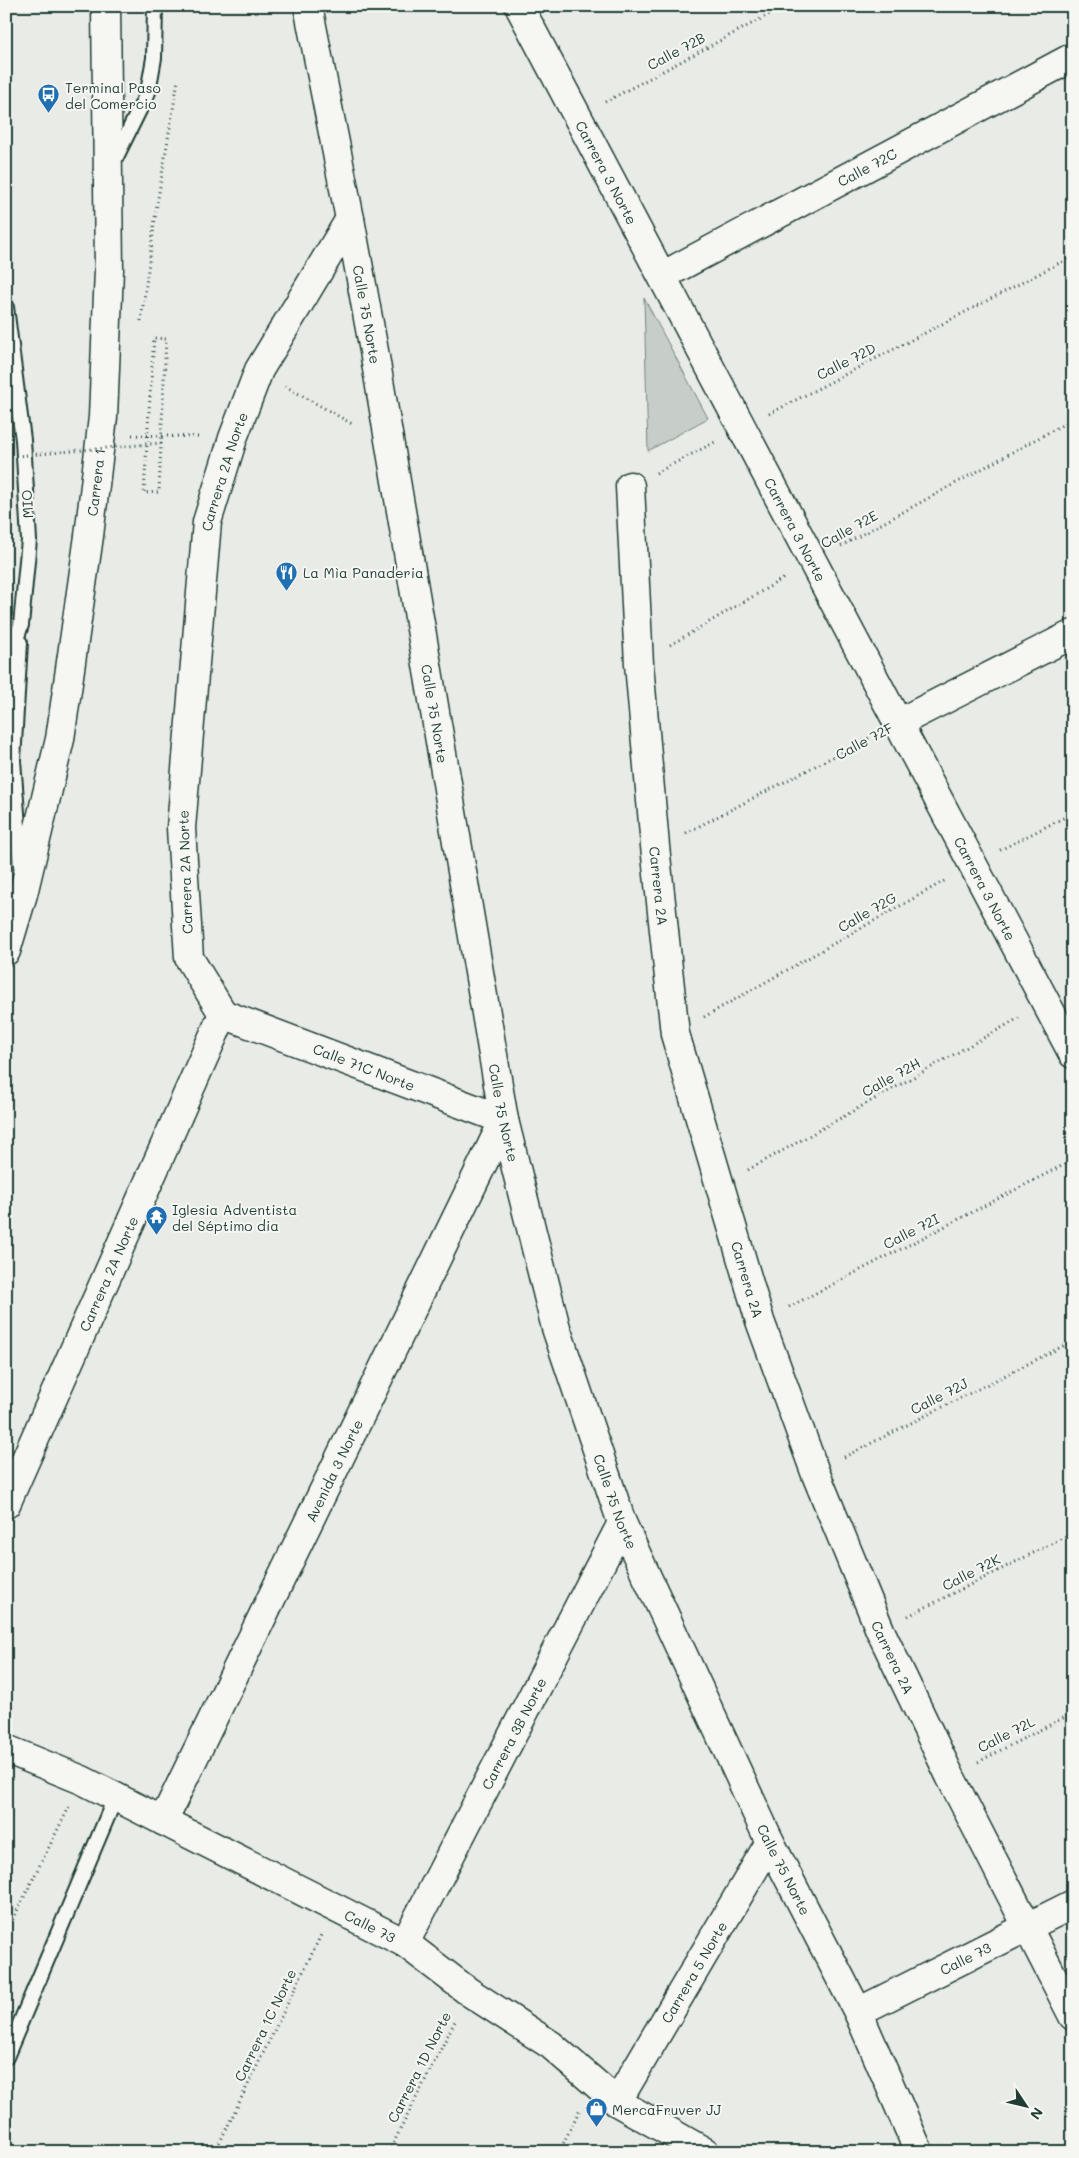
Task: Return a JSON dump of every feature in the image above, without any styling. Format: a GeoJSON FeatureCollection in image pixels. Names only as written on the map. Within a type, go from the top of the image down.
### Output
{"type":"FeatureCollection","features":[{"type":"Feature","properties":{"kind":"main road","name":"Carrera 1"},"geometry":{"type":"LineString","coordinates":[[6,951],[60,739],[103,417],[108,270],[106,6]]}},
{"type":"Feature","properties":{"kind":"main road","name":"Calle 75 Norte"},"geometry":{"type":"LineString","coordinates":[[308,6],[350,220],[504,1120],[556,1328],[622,1523],[770,1842],[858,2012],[919,2152]]}},
{"type":"Feature","properties":{"kind":"main road","name":"Carrera 3 Norte"},"geometry":{"type":"LineString","coordinates":[[519,6],[1073,1054]]}},
{"type":"Feature","properties":{"kind":"main road","name":"Calle 72C"},"geometry":{"type":"LineString","coordinates":[[662,276],[1073,56]]}},
{"type":"Feature","properties":{"kind":"main road","name":"Carrera 2A Norte"},"geometry":{"type":"LineString","coordinates":[[6,1504],[223,1014],[189,958],[181,828],[207,522],[233,438],[259,370],[350,220]]}},
{"type":"Feature","properties":{"kind":"main road","name":"Carrera 2A"},"geometry":{"type":"LineString","coordinates":[[630,486],[639,664],[654,846],[675,1034],[760,1321],[815,1472],[880,1630],[950,1776],[1073,2016]]}},
{"type":"Feature","properties":{"kind":"main road","name":"Calle 72F"},"geometry":{"type":"LineString","coordinates":[[898,723],[1073,634]]}},
{"type":"Feature","properties":{"kind":"main road","name":"Calle 71C Norte"},"geometry":{"type":"LineString","coordinates":[[223,1014],[504,1120]]}},
{"type":"Feature","properties":{"kind":"main road","name":"Avenida 3 Norte"},"geometry":{"type":"LineString","coordinates":[[163,1821],[504,1120]]}},
{"type":"Feature","properties":{"kind":"main road","name":"Carrera 3B Norte"},"geometry":{"type":"LineString","coordinates":[[405,1943],[622,1523]]}},
{"type":"Feature","properties":{"kind":"main road","name":"Calle 73"},"geometry":{"type":"LineString","coordinates":[[6,1749],[116,1796],[405,1943],[469,1992],[551,2045],[617,2102],[706,2152]]}},
{"type":"Feature","properties":{"kind":"main road","name":"Carrera 5 Norte"},"geometry":{"type":"LineString","coordinates":[[617,2102],[770,1842]]}},
{"type":"Feature","properties":{"kind":"main road","name":"Calle 73"},"geometry":{"type":"LineString","coordinates":[[858,2012],[1073,1904]]}},
{"type":"Feature","properties":{"kind":"lane"},"geometry":{"type":"LineString","coordinates":[[107,175],[148,92],[154,58],[154,6]]}},
{"type":"Feature","properties":{"kind":"lane","name":"MIO"},"geometry":{"type":"LineString","coordinates":[[6,307],[23,440],[29,540],[21,625],[6,669]]}},
{"type":"Feature","properties":{"kind":"lane"},"geometry":{"type":"LineString","coordinates":[[21,625],[13,760],[22,894]]}},
{"type":"Feature","properties":{"kind":"lane"},"geometry":{"type":"LineString","coordinates":[[6,2058],[116,1796]]}},
{"type":"Feature","properties":{"kind":"path","name":"Calle 72B"},"geometry":{"type":"LineString","coordinates":[[577,116],[785,6]]}},
{"type":"Feature","properties":{"kind":"path"},"geometry":{"type":"LineString","coordinates":[[140,324],[157,204],[179,73]]}},
{"type":"Feature","properties":{"kind":"path","name":"Calle 72D"},"geometry":{"type":"LineString","coordinates":[[630,486],[1073,256]]}},
{"type":"Feature","properties":{"kind":"path"},"geometry":{"type":"LineString","coordinates":[[154,338],[166,339],[159,492],[144,493],[148,435],[154,338]]}},
{"type":"Feature","properties":{"kind":"path"},"geometry":{"type":"LineString","coordinates":[[280,384],[370,434],[387,432]]}},
{"type":"Feature","properties":{"kind":"path","name":"Calle 72E"},"geometry":{"type":"LineString","coordinates":[[639,664],[813,561],[1073,418]]}},
{"type":"Feature","properties":{"kind":"path"},"geometry":{"type":"LineString","coordinates":[[133,426],[132,435],[233,438]]}},
{"type":"Feature","properties":{"kind":"path"},"geometry":{"type":"LineString","coordinates":[[6,457],[161,443]]}},
{"type":"Feature","properties":{"kind":"path","name":"Calle 72F"},"geometry":{"type":"LineString","coordinates":[[654,846],[689,832],[898,723]]}},
{"type":"Feature","properties":{"kind":"path","name":"Calle 72G"},"geometry":{"type":"LineString","coordinates":[[675,1034],[973,864],[1073,812]]}},
{"type":"Feature","properties":{"kind":"path","name":"Calle 72H"},"geometry":{"type":"LineString","coordinates":[[720,1186],[1046,1003]]}},
{"type":"Feature","properties":{"kind":"path","name":"Calle 72I"},"geometry":{"type":"LineString","coordinates":[[760,1321],[1073,1160]]}},
{"type":"Feature","properties":{"kind":"path","name":"Calle 72J"},"geometry":{"type":"LineString","coordinates":[[815,1472],[1073,1341]]}},
{"type":"Feature","properties":{"kind":"path","name":"Calle 72K"},"geometry":{"type":"LineString","coordinates":[[880,1630],[1073,1533]]}},
{"type":"Feature","properties":{"kind":"path","name":"Calle 72L"},"geometry":{"type":"LineString","coordinates":[[950,1776],[1073,1713]]}},
{"type":"Feature","properties":{"kind":"path"},"geometry":{"type":"LineString","coordinates":[[6,1934],[82,1780]]}},
{"type":"Feature","properties":{"kind":"path","name":"Carrera 1C Norte"},"geometry":{"type":"LineString","coordinates":[[215,2152],[335,1907]]}},
{"type":"Feature","properties":{"kind":"path","name":"Carrera 1D Norte"},"geometry":{"type":"LineString","coordinates":[[389,2152],[469,1992]]}},
{"type":"Feature","properties":{"kind":"path"},"geometry":{"type":"LineString","coordinates":[[558,2152],[593,2082]]}},
{"type":"Feature","properties":{"kind":"shaded area"},"geometry":{"type":"Polygon","coordinates":[[[644,298],[708,418],[648,451],[644,298]]]}},
{"type":"Feature","properties":{"kind":"place","name":"Terminal Paso del Comercio"},"geometry":{"type":"Point","coordinates":[49,114]}},
{"type":"Feature","properties":{"kind":"place","name":"La Mìa Panaderia"},"geometry":{"type":"Point","coordinates":[287,591]}},
{"type":"Feature","properties":{"kind":"place","name":"Iglesia Adventista del Séptimo dia"},"geometry":{"type":"Point","coordinates":[156,1236]}},
{"type":"Feature","properties":{"kind":"place","name":"MercaFruver JJ"},"geometry":{"type":"Point","coordinates":[596,2128]}}]}
